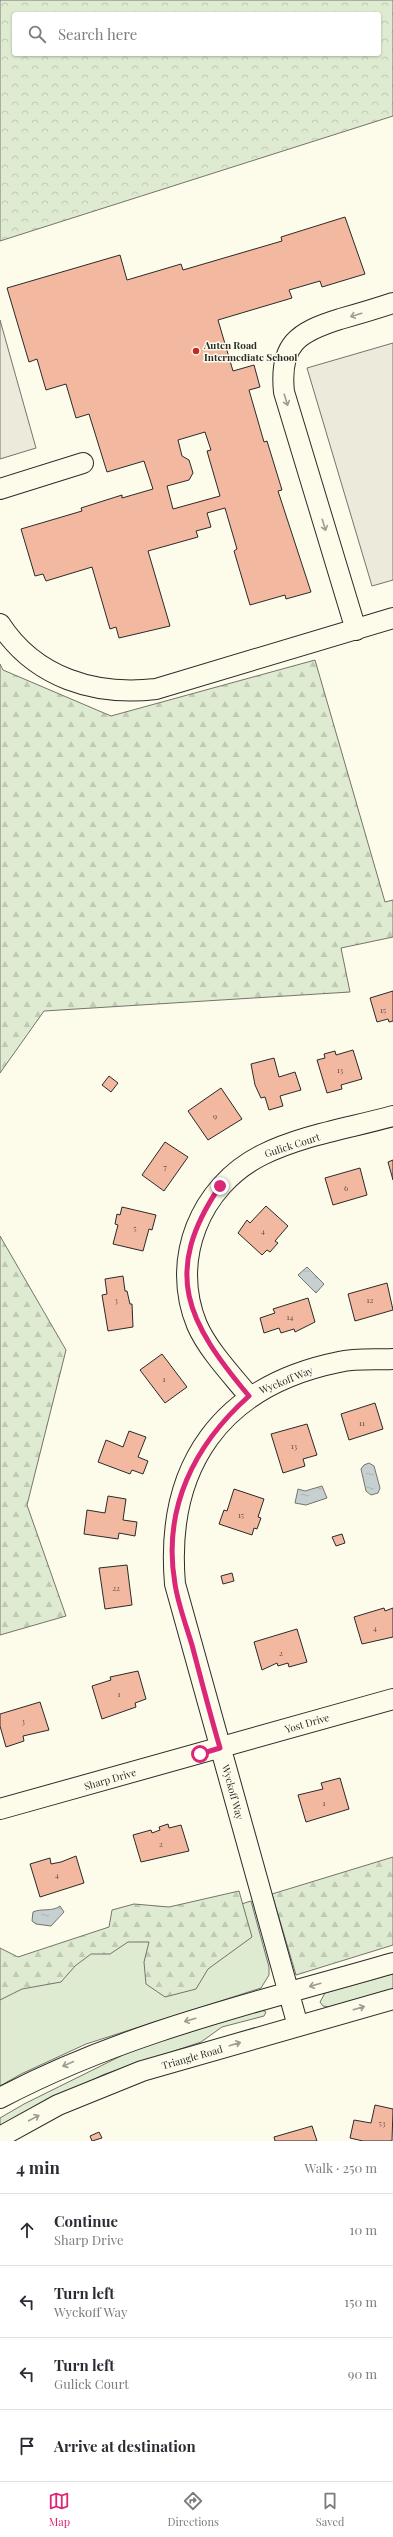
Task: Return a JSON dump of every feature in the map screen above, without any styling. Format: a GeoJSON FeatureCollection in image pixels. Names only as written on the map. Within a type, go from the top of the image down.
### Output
{"type":"FeatureCollection","features":[{"type":"Feature","properties":{"kind":"street"},"geometry":{"type":"LineString","coordinates":[[356,630],[284,392],[283,364],[289,349],[298,338],[312,328],[393,303]]}},
{"type":"Feature","properties":{"kind":"street"},"geometry":{"type":"LineString","coordinates":[[0,489],[83,463]]}},
{"type":"Feature","properties":{"kind":"street"},"geometry":{"type":"LineString","coordinates":[[0,624],[26,654],[49,671],[70,682],[99,689],[129,692],[156,689],[393,618]]}},
{"type":"Feature","properties":{"kind":"street","name":"Gulick Court"},"geometry":{"type":"LineString","coordinates":[[249,1396],[205,1337],[198,1325],[191,1303],[187,1261],[191,1240],[201,1213],[220,1186],[240,1167],[263,1155],[290,1144],[393,1116]]}},
{"type":"Feature","properties":{"kind":"street","name":"Wyckoff Way"},"geometry":{"type":"LineString","coordinates":[[298,2026],[175,1584],[172,1553],[174,1525],[182,1492],[201,1448],[221,1424],[249,1396],[306,1370],[340,1361],[393,1359]]}},
{"type":"Feature","properties":{"kind":"street","name":"Yost Drive"},"geometry":{"type":"LineString","coordinates":[[220,1748],[393,1699]]}},
{"type":"Feature","properties":{"kind":"street","name":"Sharp Drive"},"geometry":{"type":"LineString","coordinates":[[0,1809],[220,1748]]}},
{"type":"Feature","properties":{"kind":"street"},"geometry":{"type":"LineString","coordinates":[[0,2098],[74,2061],[125,2041],[393,1963]]}},
{"type":"Feature","properties":{"kind":"street","name":"Triangle Road"},"geometry":{"type":"LineString","coordinates":[[0,2137],[58,2105],[103,2085],[142,2071],[393,1999]]}},
{"type":"Feature","properties":{"kind":"green space"},"geometry":{"type":"Polygon","coordinates":[[[0,0],[393,0],[393,116],[0,241],[0,0]]]}},
{"type":"Feature","properties":{"kind":"green space"},"geometry":{"type":"Polygon","coordinates":[[[315,660],[385,902],[393,900],[393,937],[341,948],[350,992],[44,1011],[0,1073],[0,664],[3,670],[111,716],[315,660]]]}},
{"type":"Feature","properties":{"kind":"green space"},"geometry":{"type":"Polygon","coordinates":[[[0,1236],[66,1350],[27,1505],[66,1616],[0,1635],[0,1236]]]}},
{"type":"Feature","properties":{"kind":"green space"},"geometry":{"type":"Polygon","coordinates":[[[393,1857],[393,1945],[296,1975],[272,1894],[393,1857]]]}},
{"type":"Feature","properties":{"kind":"green space"},"geometry":{"type":"Polygon","coordinates":[[[239,1891],[252,1937],[208,1969],[196,1989],[165,1997],[146,1984],[144,1962],[149,1942],[128,1942],[110,1954],[91,1954],[75,1966],[61,1982],[22,1989],[0,2000],[0,1948],[18,1957],[109,1927],[112,1910],[134,1904],[169,1907],[239,1891]]]}},
{"type":"Feature","properties":{"kind":"green space"},"geometry":{"type":"Polygon","coordinates":[[[251,1901],[269,1967],[269,1975],[261,1988],[86,2044],[21,2074],[0,2086],[0,1999],[90,1952],[251,1901]]]}},
{"type":"Feature","properties":{"kind":"green space"},"geometry":{"type":"Polygon","coordinates":[[[393,1974],[393,1989],[329,2007],[323,2006],[320,2002],[325,1993],[393,1974]]]}},
{"type":"Feature","properties":{"kind":"green space"},"geometry":{"type":"Polygon","coordinates":[[[262,2010],[266,2012],[264,2016],[222,2027],[201,2042],[105,2074],[32,2108],[0,2127],[0,2118],[24,2104],[137,2048],[262,2010]]]}},
{"type":"Feature","properties":{"kind":"shaded area"},"geometry":{"type":"Polygon","coordinates":[[[0,320],[36,448],[0,459],[0,320]]]}},
{"type":"Feature","properties":{"kind":"shaded area"},"geometry":{"type":"Polygon","coordinates":[[[393,343],[393,580],[372,586],[307,368],[393,343]]]}},
{"type":"Feature","properties":{"kind":"water"},"geometry":{"type":"Polygon","coordinates":[[[307,1267],[324,1284],[316,1293],[298,1275],[307,1267]]]}},
{"type":"Feature","properties":{"kind":"water"},"geometry":{"type":"Polygon","coordinates":[[[369,1463],[374,1466],[380,1488],[378,1493],[371,1495],[366,1491],[361,1469],[364,1465],[369,1463]]]}},
{"type":"Feature","properties":{"kind":"water"},"geometry":{"type":"Polygon","coordinates":[[[322,1486],[327,1498],[306,1505],[295,1503],[298,1489],[305,1491],[322,1486]]]}},
{"type":"Feature","properties":{"kind":"water"},"geometry":{"type":"Polygon","coordinates":[[[60,1906],[64,1912],[51,1926],[36,1924],[32,1921],[33,1912],[54,1909],[60,1906]]]}},
{"type":"Feature","properties":{"kind":"building"},"geometry":{"type":"Polygon","coordinates":[[[345,217],[365,274],[322,287],[320,281],[289,290],[292,298],[218,320],[233,371],[254,365],[260,387],[249,390],[264,442],[267,441],[282,490],[278,491],[311,592],[286,599],[285,595],[250,605],[234,551],[237,549],[225,508],[207,513],[211,527],[196,531],[198,537],[148,551],[170,626],[119,638],[116,627],[110,629],[92,567],[46,581],[43,574],[35,576],[21,529],[82,511],[81,508],[122,495],[122,498],[153,489],[144,461],[107,472],[89,414],[76,418],[66,384],[46,390],[37,359],[29,362],[7,288],[120,255],[127,280],[181,264],[183,270],[282,241],[281,237],[345,217]],[[205,432],[178,440],[182,456],[189,460],[193,473],[189,480],[167,486],[173,509],[220,496],[207,451],[211,450],[205,432]]]}},
{"type":"Feature","properties":{"kind":"building"},"geometry":{"type":"Polygon","coordinates":[[[393,991],[393,1021],[389,1022],[388,1019],[377,1022],[370,998],[393,991]]]}},
{"type":"Feature","properties":{"kind":"building"},"geometry":{"type":"Polygon","coordinates":[[[353,1050],[362,1079],[341,1085],[342,1089],[327,1093],[317,1060],[325,1058],[324,1054],[335,1051],[336,1055],[353,1050]]]}},
{"type":"Feature","properties":{"kind":"building"},"geometry":{"type":"Polygon","coordinates":[[[274,1058],[279,1077],[295,1072],[301,1090],[280,1096],[283,1106],[269,1110],[265,1097],[261,1098],[255,1085],[251,1064],[274,1058]]]}},
{"type":"Feature","properties":{"kind":"building"},"geometry":{"type":"Polygon","coordinates":[[[109,1076],[118,1083],[111,1092],[102,1085],[109,1076]]]}},
{"type":"Feature","properties":{"kind":"building"},"geometry":{"type":"Polygon","coordinates":[[[221,1088],[242,1119],[208,1140],[188,1111],[221,1088]]]}},
{"type":"Feature","properties":{"kind":"building"},"geometry":{"type":"Polygon","coordinates":[[[165,1142],[188,1157],[164,1191],[142,1175],[165,1142]]]}},
{"type":"Feature","properties":{"kind":"building"},"geometry":{"type":"Polygon","coordinates":[[[393,1160],[393,1180],[388,1162],[393,1160]]]}},
{"type":"Feature","properties":{"kind":"building"},"geometry":{"type":"Polygon","coordinates":[[[360,1168],[367,1195],[333,1205],[325,1178],[360,1168]]]}},
{"type":"Feature","properties":{"kind":"building"},"geometry":{"type":"Polygon","coordinates":[[[266,1206],[288,1226],[275,1241],[278,1243],[270,1252],[267,1250],[262,1255],[238,1233],[247,1220],[250,1223],[266,1206]]]}},
{"type":"Feature","properties":{"kind":"building"},"geometry":{"type":"Polygon","coordinates":[[[122,1207],[156,1215],[152,1230],[149,1229],[143,1251],[113,1244],[118,1225],[115,1224],[117,1214],[120,1215],[122,1207]]]}},
{"type":"Feature","properties":{"kind":"building"},"geometry":{"type":"Polygon","coordinates":[[[123,1276],[125,1291],[127,1291],[130,1304],[132,1304],[133,1327],[108,1331],[102,1295],[107,1294],[105,1279],[123,1276]]]}},
{"type":"Feature","properties":{"kind":"building"},"geometry":{"type":"Polygon","coordinates":[[[387,1283],[393,1310],[355,1321],[348,1294],[387,1283]]]}},
{"type":"Feature","properties":{"kind":"building"},"geometry":{"type":"Polygon","coordinates":[[[308,1298],[315,1322],[295,1332],[294,1329],[281,1333],[279,1328],[264,1333],[260,1318],[275,1313],[273,1309],[308,1298]]]}},
{"type":"Feature","properties":{"kind":"building"},"geometry":{"type":"Polygon","coordinates":[[[162,1354],[187,1387],[165,1403],[140,1370],[162,1354]]]}},
{"type":"Feature","properties":{"kind":"building"},"geometry":{"type":"Polygon","coordinates":[[[375,1403],[383,1429],[349,1440],[341,1414],[375,1403]]]}},
{"type":"Feature","properties":{"kind":"building"},"geometry":{"type":"Polygon","coordinates":[[[307,1424],[317,1455],[303,1459],[305,1466],[283,1473],[271,1434],[307,1424]]]}},
{"type":"Feature","properties":{"kind":"building"},"geometry":{"type":"Polygon","coordinates":[[[129,1431],[146,1437],[138,1457],[148,1461],[143,1474],[132,1470],[130,1474],[98,1462],[106,1440],[123,1447],[129,1431]]]}},
{"type":"Feature","properties":{"kind":"building"},"geometry":{"type":"Polygon","coordinates":[[[234,1489],[264,1499],[258,1517],[261,1518],[257,1529],[254,1528],[252,1535],[219,1524],[224,1510],[227,1511],[234,1489]]]}},
{"type":"Feature","properties":{"kind":"building"},"geometry":{"type":"Polygon","coordinates":[[[108,1496],[126,1499],[123,1520],[137,1522],[135,1536],[119,1533],[118,1539],[84,1534],[87,1510],[105,1513],[108,1496]]]}},
{"type":"Feature","properties":{"kind":"building"},"geometry":{"type":"Polygon","coordinates":[[[342,1534],[345,1543],[336,1546],[332,1537],[342,1534]]]}},
{"type":"Feature","properties":{"kind":"building"},"geometry":{"type":"Polygon","coordinates":[[[127,1565],[132,1605],[105,1609],[99,1568],[127,1565]]]}},
{"type":"Feature","properties":{"kind":"building"},"geometry":{"type":"Polygon","coordinates":[[[232,1573],[234,1581],[223,1584],[221,1576],[232,1573]]]}},
{"type":"Feature","properties":{"kind":"building"},"geometry":{"type":"Polygon","coordinates":[[[384,1608],[385,1611],[393,1608],[393,1637],[362,1644],[354,1617],[384,1608]]]}},
{"type":"Feature","properties":{"kind":"building"},"geometry":{"type":"Polygon","coordinates":[[[297,1629],[307,1662],[289,1667],[288,1663],[278,1666],[277,1663],[262,1670],[254,1642],[297,1629]]]}},
{"type":"Feature","properties":{"kind":"building"},"geometry":{"type":"Polygon","coordinates":[[[138,1671],[146,1699],[135,1703],[136,1707],[102,1719],[92,1686],[111,1680],[110,1677],[138,1671]]]}},
{"type":"Feature","properties":{"kind":"building"},"geometry":{"type":"Polygon","coordinates":[[[40,1702],[49,1730],[23,1736],[24,1741],[6,1747],[0,1726],[0,1714],[40,1702]]]}},
{"type":"Feature","properties":{"kind":"building"},"geometry":{"type":"Polygon","coordinates":[[[340,1778],[349,1809],[306,1822],[298,1795],[323,1789],[321,1783],[340,1778]]]}},
{"type":"Feature","properties":{"kind":"building"},"geometry":{"type":"Polygon","coordinates":[[[168,1824],[169,1828],[181,1825],[189,1851],[141,1862],[133,1835],[151,1830],[152,1833],[160,1830],[159,1827],[168,1824]]]}},
{"type":"Feature","properties":{"kind":"building"},"geometry":{"type":"Polygon","coordinates":[[[76,1856],[84,1883],[40,1897],[30,1864],[50,1858],[51,1864],[76,1856]]]}},
{"type":"Feature","properties":{"kind":"building"},"geometry":{"type":"Polygon","coordinates":[[[375,2105],[393,2109],[392,2141],[363,2141],[350,2138],[354,2120],[371,2123],[375,2105]]]}},
{"type":"Feature","properties":{"kind":"building"},"geometry":{"type":"Polygon","coordinates":[[[312,2126],[317,2141],[275,2141],[274,2137],[312,2126]]]}},
{"type":"Feature","properties":{"kind":"building"},"geometry":{"type":"Polygon","coordinates":[[[99,2132],[102,2138],[92,2141],[90,2136],[99,2132]]]}},
{"type":"Feature","properties":{"kind":"place","name":"Auten Road Intermediate School"},"geometry":{"type":"Point","coordinates":[196,351]}},
{"type":"Feature","properties":{"kind":"route"},"geometry":{"type":"LineString","coordinates":[[200,1754],[220,1748],[175,1584],[172,1553],[174,1525],[179,1499],[201,1448],[236,1407],[249,1396],[212,1348],[198,1325],[191,1303],[188,1283],[187,1261],[191,1240],[201,1213],[220,1186]]}}]}
